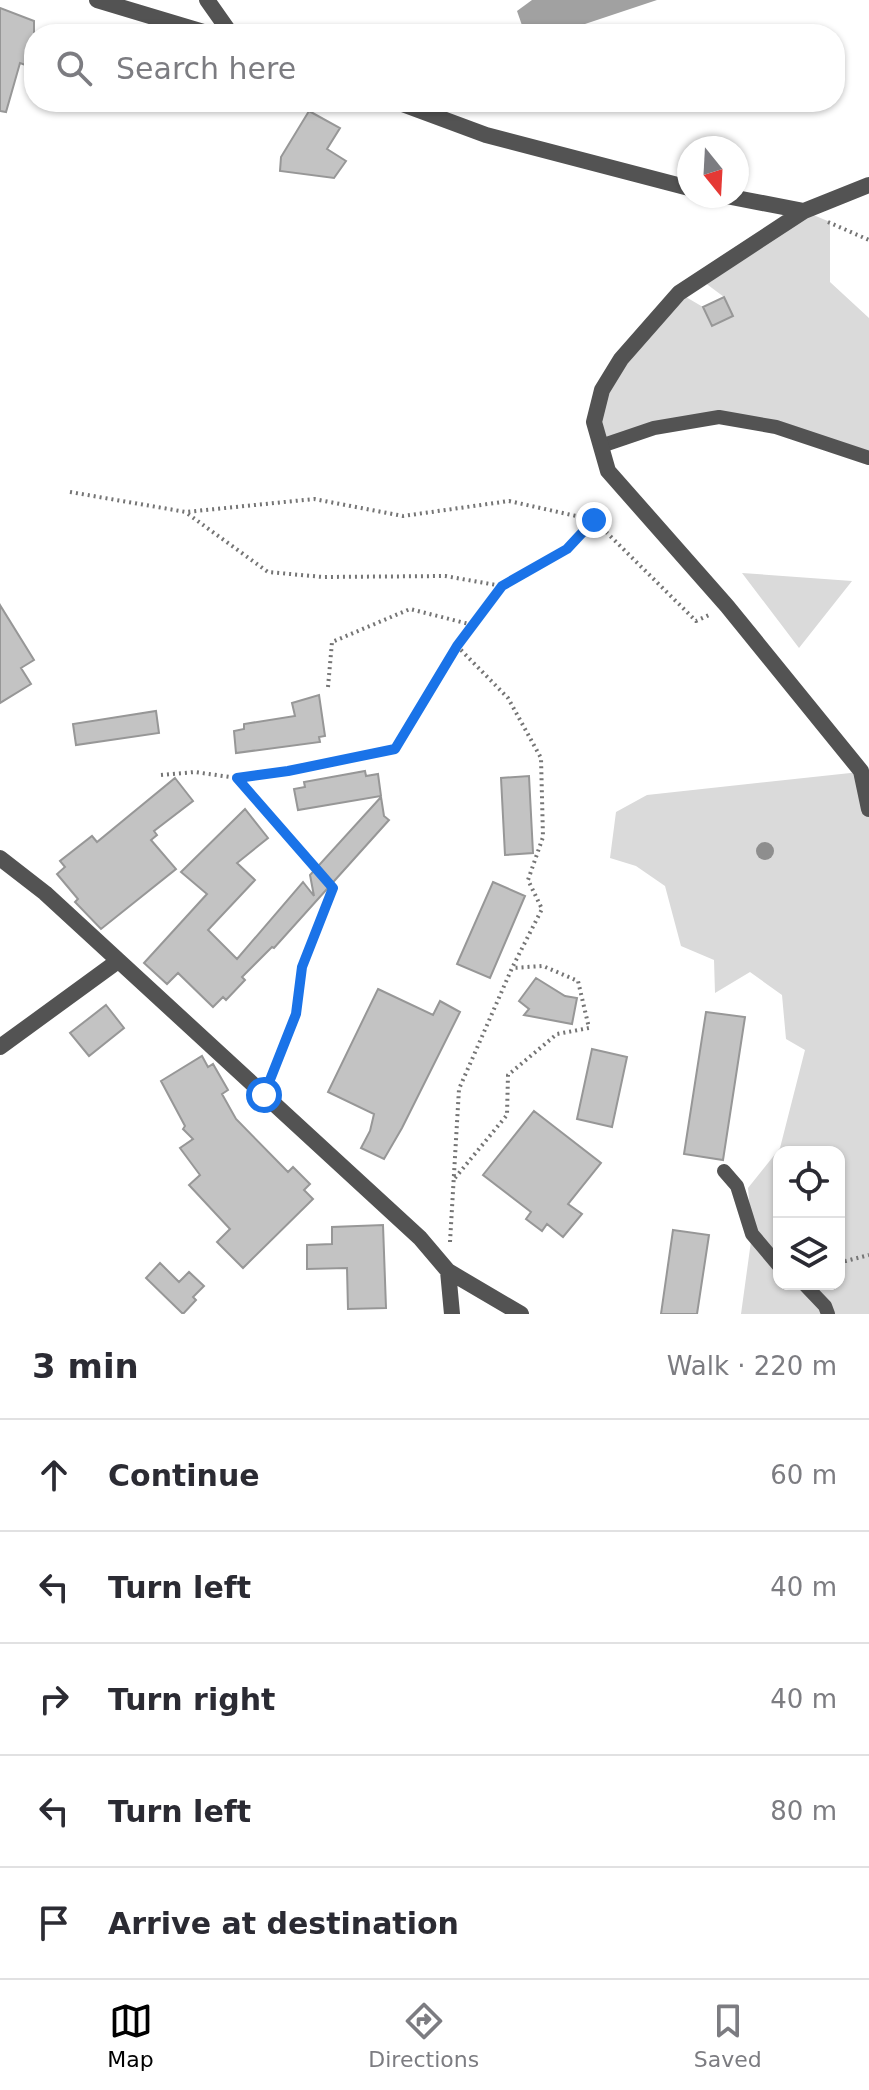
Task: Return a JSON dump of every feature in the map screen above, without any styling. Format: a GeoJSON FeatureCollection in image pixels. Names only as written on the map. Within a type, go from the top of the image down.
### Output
{"type":"FeatureCollection","features":[{"type":"Feature","properties":{"kind":"street"},"geometry":{"type":"LineString","coordinates":[[97,0],[177,24]]}},
{"type":"Feature","properties":{"kind":"street"},"geometry":{"type":"LineString","coordinates":[[207,0],[224,24]]}},
{"type":"Feature","properties":{"kind":"street"},"geometry":{"type":"LineString","coordinates":[[424,112],[486,135],[677,185]]}},
{"type":"Feature","properties":{"kind":"street"},"geometry":{"type":"LineString","coordinates":[[869,185],[804,211],[679,293],[621,359],[602,390],[594,422],[608,471],[727,606],[865,771],[869,809]]}},
{"type":"Feature","properties":{"kind":"street"},"geometry":{"type":"LineString","coordinates":[[749,200],[804,211]]}},
{"type":"Feature","properties":{"kind":"street"},"geometry":{"type":"LineString","coordinates":[[0,858],[45,893],[420,1238],[448,1271],[521,1314]]}},
{"type":"Feature","properties":{"kind":"street"},"geometry":{"type":"LineString","coordinates":[[0,1047],[118,961]]}},
{"type":"Feature","properties":{"kind":"street"},"geometry":{"type":"LineString","coordinates":[[448,1271],[452,1314]]}},
{"type":"Feature","properties":{"kind":"lane"},"geometry":{"type":"LineString","coordinates":[[601,446],[654,428],[719,417],[776,427],[869,458]]}},
{"type":"Feature","properties":{"kind":"lane"},"geometry":{"type":"LineString","coordinates":[[724,1171],[737,1186],[752,1234],[773,1259]]}},
{"type":"Feature","properties":{"kind":"lane"},"geometry":{"type":"LineString","coordinates":[[810,1290],[825,1306],[828,1314]]}},
{"type":"Feature","properties":{"kind":"path"},"geometry":{"type":"LineString","coordinates":[[804,211],[869,240]]}},
{"type":"Feature","properties":{"kind":"path"},"geometry":{"type":"LineString","coordinates":[[70,492],[186,512],[314,499],[403,516],[509,501],[594,520],[696,621],[727,606]]}},
{"type":"Feature","properties":{"kind":"path"},"geometry":{"type":"LineString","coordinates":[[186,512],[268,572],[323,577],[445,576],[502,586]]}},
{"type":"Feature","properties":{"kind":"path"},"geometry":{"type":"LineString","coordinates":[[161,775],[195,772],[237,778],[395,749],[457,646],[502,586],[567,549],[594,520]]}},
{"type":"Feature","properties":{"kind":"path"},"geometry":{"type":"LineString","coordinates":[[328,687],[332,642],[410,609],[473,625]]}},
{"type":"Feature","properties":{"kind":"path"},"geometry":{"type":"LineString","coordinates":[[448,1271],[459,1089],[512,968],[542,909],[528,880],[543,837],[541,758],[508,698],[457,646]]}},
{"type":"Feature","properties":{"kind":"path"},"geometry":{"type":"LineString","coordinates":[[237,778],[333,888],[302,967],[296,1014],[264,1095]]}},
{"type":"Feature","properties":{"kind":"path"},"geometry":{"type":"LineString","coordinates":[[454,1180],[507,1115],[508,1075],[557,1034],[589,1028],[578,981],[543,966],[512,968]]}},
{"type":"Feature","properties":{"kind":"path"},"geometry":{"type":"LineString","coordinates":[[845,1261],[869,1255]]}},
{"type":"Feature","properties":{"kind":"shaded area"},"geometry":{"type":"Polygon","coordinates":[[[532,0],[657,0],[585,24],[522,24],[517,11],[532,0]]]}},
{"type":"Feature","properties":{"kind":"shaded area"},"geometry":{"type":"Polygon","coordinates":[[[804,211],[830,222],[830,282],[869,318],[869,458],[719,417],[601,446],[602,390],[679,293],[703,307],[712,325],[732,317],[724,297],[700,279],[804,211]]]}},
{"type":"Feature","properties":{"kind":"shaded area"},"geometry":{"type":"Polygon","coordinates":[[[742,573],[852,581],[799,648],[742,573]]]}},
{"type":"Feature","properties":{"kind":"shaded area"},"geometry":{"type":"Polygon","coordinates":[[[869,771],[869,1314],[741,1314],[752,1234],[748,1188],[773,1157],[773,1290],[845,1290],[845,1146],[781,1146],[805,1050],[786,1039],[782,995],[750,972],[715,993],[714,960],[681,946],[665,886],[636,866],[610,858],[616,812],[647,795],[869,771]]]}},
{"type":"Feature","properties":{"kind":"building"},"geometry":{"type":"Polygon","coordinates":[[[0,8],[34,21],[34,24],[24,24],[24,64],[20,63],[6,112],[0,111],[0,8]]]}},
{"type":"Feature","properties":{"kind":"building"},"geometry":{"type":"Polygon","coordinates":[[[308,112],[340,128],[327,149],[346,161],[334,178],[280,171],[281,157],[308,112]]]}},
{"type":"Feature","properties":{"kind":"building"},"geometry":{"type":"Polygon","coordinates":[[[724,297],[733,316],[712,326],[703,307],[724,297]]]}},
{"type":"Feature","properties":{"kind":"building"},"geometry":{"type":"Polygon","coordinates":[[[0,605],[34,660],[21,668],[31,684],[0,703],[0,605]]]}},
{"type":"Feature","properties":{"kind":"building"},"geometry":{"type":"Polygon","coordinates":[[[319,695],[325,736],[319,737],[320,742],[236,753],[234,731],[244,729],[244,724],[295,716],[292,703],[319,695]]]}},
{"type":"Feature","properties":{"kind":"building"},"geometry":{"type":"Polygon","coordinates":[[[156,711],[159,733],[76,745],[73,724],[156,711]]]}},
{"type":"Feature","properties":{"kind":"building"},"geometry":{"type":"Polygon","coordinates":[[[365,771],[366,776],[378,774],[381,796],[298,810],[294,789],[305,787],[304,782],[365,771]]]}},
{"type":"Feature","properties":{"kind":"building"},"geometry":{"type":"Polygon","coordinates":[[[529,776],[533,853],[505,855],[501,778],[529,776]]]}},
{"type":"Feature","properties":{"kind":"building"},"geometry":{"type":"Polygon","coordinates":[[[175,778],[193,801],[154,831],[157,835],[151,840],[176,869],[101,929],[75,902],[78,899],[57,874],[65,867],[60,861],[92,836],[97,842],[175,778]]]}},
{"type":"Feature","properties":{"kind":"building"},"geometry":{"type":"Polygon","coordinates":[[[381,797],[384,816],[389,820],[274,948],[242,977],[245,980],[226,1000],[223,997],[213,1007],[178,973],[167,984],[144,963],[207,894],[181,872],[245,809],[268,838],[237,863],[255,880],[208,930],[237,959],[303,882],[314,896],[310,875],[381,797]]]}},
{"type":"Feature","properties":{"kind":"building"},"geometry":{"type":"Polygon","coordinates":[[[493,882],[525,896],[490,978],[457,964],[493,882]]]}},
{"type":"Feature","properties":{"kind":"building"},"geometry":{"type":"Polygon","coordinates":[[[536,978],[565,996],[577,998],[572,1024],[524,1015],[529,1009],[519,1001],[536,978]]]}},
{"type":"Feature","properties":{"kind":"building"},"geometry":{"type":"Polygon","coordinates":[[[378,989],[433,1015],[440,1001],[460,1012],[384,1159],[361,1148],[374,1114],[328,1092],[378,989]]]}},
{"type":"Feature","properties":{"kind":"building"},"geometry":{"type":"Polygon","coordinates":[[[106,1005],[124,1028],[89,1056],[70,1033],[106,1005]]]}},
{"type":"Feature","properties":{"kind":"building"},"geometry":{"type":"Polygon","coordinates":[[[706,1012],[745,1017],[723,1160],[684,1154],[706,1012]]]}},
{"type":"Feature","properties":{"kind":"building"},"geometry":{"type":"Polygon","coordinates":[[[592,1049],[627,1057],[612,1127],[577,1119],[592,1049]]]}},
{"type":"Feature","properties":{"kind":"building"},"geometry":{"type":"Polygon","coordinates":[[[202,1056],[208,1067],[213,1064],[228,1090],[222,1094],[236,1119],[288,1172],[293,1167],[310,1184],[304,1190],[313,1199],[243,1268],[217,1242],[230,1229],[189,1185],[200,1175],[180,1148],[193,1139],[183,1129],[185,1126],[161,1081],[202,1056]]]}},
{"type":"Feature","properties":{"kind":"building"},"geometry":{"type":"Polygon","coordinates":[[[534,1111],[601,1163],[568,1204],[582,1214],[563,1237],[547,1224],[542,1231],[526,1219],[531,1212],[483,1175],[534,1111]]]}},
{"type":"Feature","properties":{"kind":"building"},"geometry":{"type":"Polygon","coordinates":[[[383,1225],[386,1308],[348,1309],[347,1268],[307,1269],[307,1245],[332,1244],[332,1227],[383,1225]]]}},
{"type":"Feature","properties":{"kind":"building"},"geometry":{"type":"Polygon","coordinates":[[[673,1230],[709,1235],[697,1314],[661,1314],[673,1230]]]}},
{"type":"Feature","properties":{"kind":"building"},"geometry":{"type":"Polygon","coordinates":[[[160,1263],[179,1282],[189,1272],[204,1286],[183,1314],[146,1278],[160,1263]]]}},
{"type":"Feature","properties":{"kind":"route"},"geometry":{"type":"LineString","coordinates":[[264,1095],[296,1014],[302,967],[333,888],[237,778],[395,749],[457,646],[502,586],[567,549],[594,520]]}}]}
